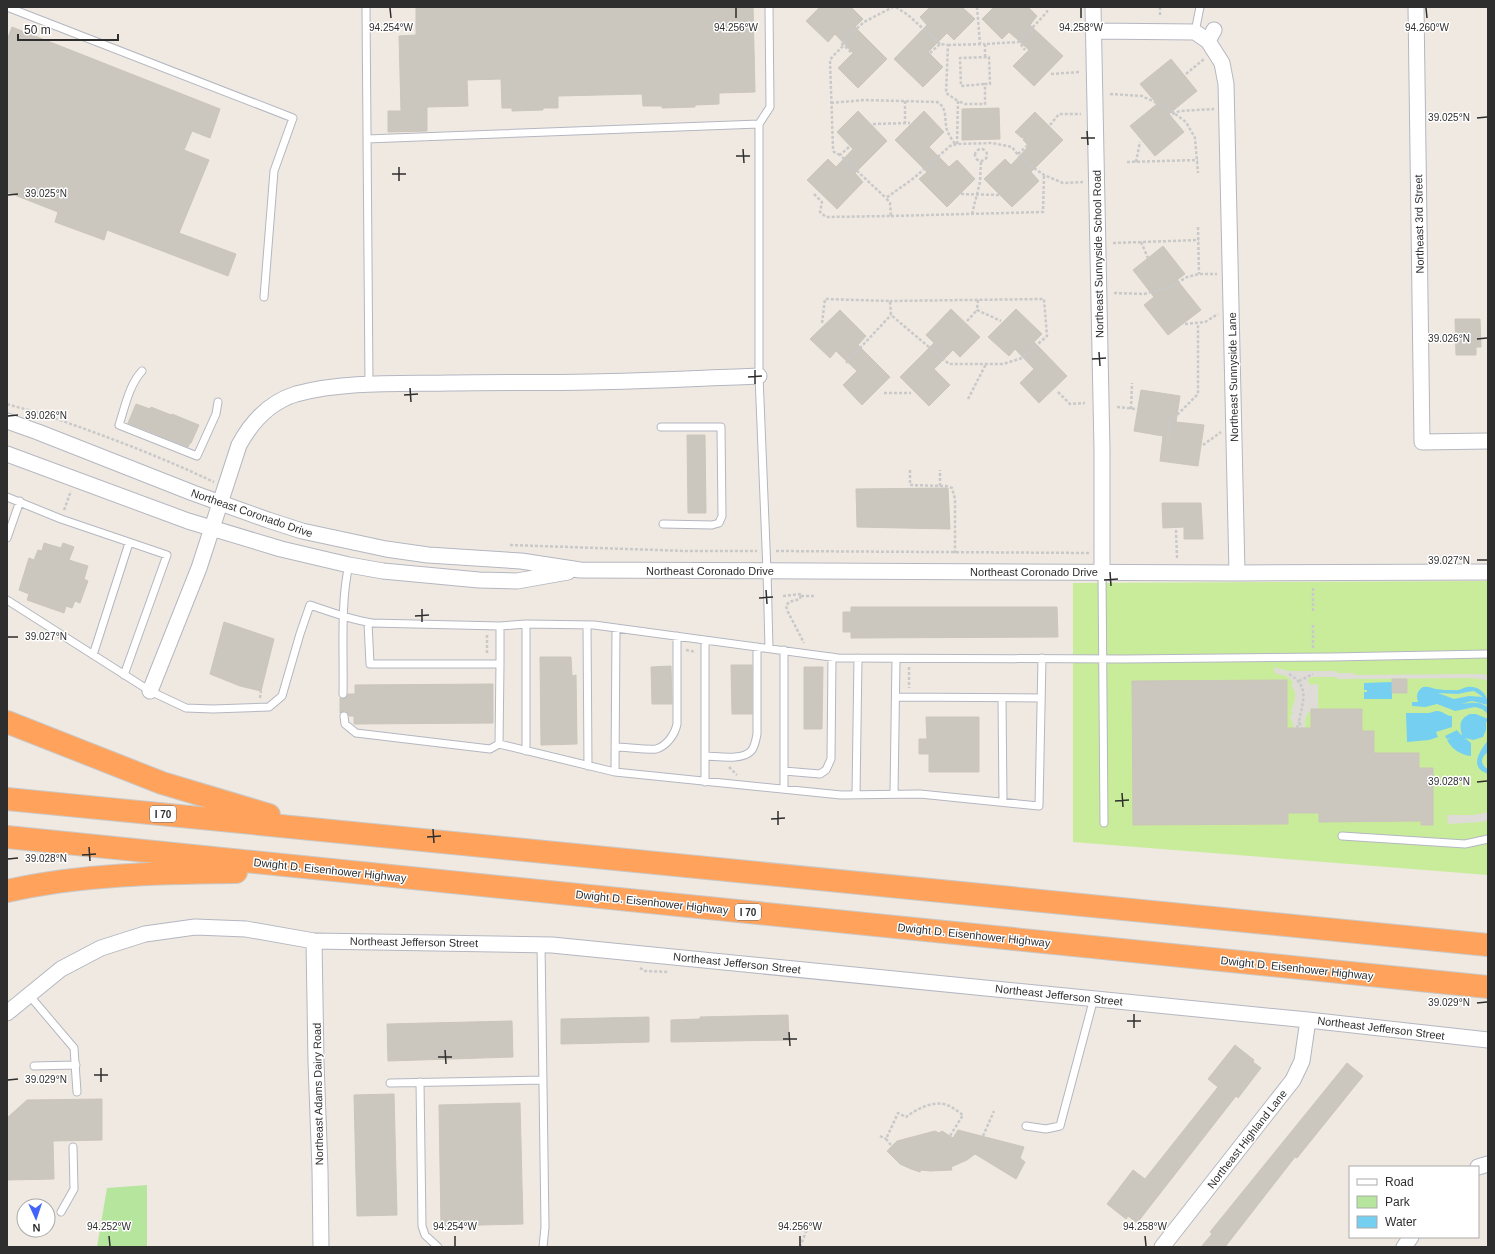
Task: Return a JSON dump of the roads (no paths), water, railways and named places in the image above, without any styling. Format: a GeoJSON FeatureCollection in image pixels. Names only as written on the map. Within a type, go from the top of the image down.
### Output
{"type":"FeatureCollection","features":[{"type":"Feature","properties":{"kind":"highway"},"geometry":{"type":"LineString","coordinates":[[7,722],[162,783],[318,830]]}},
{"type":"Feature","properties":{"kind":"highway","name":"I 70"},"geometry":{"type":"LineString","coordinates":[[7,799],[1488,945]]}},
{"type":"Feature","properties":{"kind":"highway","name":"Dwight D. Eisenhower Highway"},"geometry":{"type":"LineString","coordinates":[[7,837],[1488,987]]}},
{"type":"Feature","properties":{"kind":"highway"},"geometry":{"type":"LineString","coordinates":[[7,891],[34,885],[98,876],[184,873],[348,872]]}},
{"type":"Feature","properties":{"kind":"street","name":"Northeast Sunnyside School Road"},"geometry":{"type":"LineString","coordinates":[[1093,7],[1102,450],[1102,572]]}},
{"type":"Feature","properties":{"kind":"street","name":"Northeast 3rd Street"},"geometry":{"type":"LineString","coordinates":[[1416,7],[1422,442],[1488,441]]}},
{"type":"Feature","properties":{"kind":"street"},"geometry":{"type":"LineString","coordinates":[[1094,31],[1194,32]]}},
{"type":"Feature","properties":{"kind":"street","name":"Northeast Sunnyside Lane"},"geometry":{"type":"LineString","coordinates":[[1194,32],[1211,36],[1222,63],[1226,84],[1237,573]]}},
{"type":"Feature","properties":{"kind":"street"},"geometry":{"type":"LineString","coordinates":[[150,691],[199,568],[211,528],[240,445],[249,428],[263,412],[278,401],[296,394],[327,388],[369,384],[589,382],[759,376]]}},
{"type":"Feature","properties":{"kind":"street","name":"Northeast Coronado Drive"},"geometry":{"type":"LineString","coordinates":[[7,421],[268,520],[302,531],[363,545],[428,554],[521,561],[580,570],[1237,573],[1488,572]]}},
{"type":"Feature","properties":{"kind":"street","name":"Northeast Coronado Drive"},"geometry":{"type":"LineString","coordinates":[[7,454],[188,521],[281,549],[349,565],[426,576],[517,581],[580,570]]}},
{"type":"Feature","properties":{"kind":"street","name":"Northeast Jefferson Street"},"geometry":{"type":"LineString","coordinates":[[7,1013],[61,969],[101,948],[145,934],[195,927],[246,929],[314,941],[540,944],[1094,998],[1488,1040]]}},
{"type":"Feature","properties":{"kind":"street","name":"Northeast Adams Dairy Road"},"geometry":{"type":"LineString","coordinates":[[314,941],[320,1174],[320,1247]]}},
{"type":"Feature","properties":{"kind":"street","name":"Northeast Highland Lane"},"geometry":{"type":"LineString","coordinates":[[1162,1247],[1293,1080],[1302,1061],[1308,1020]]}},
{"type":"Feature","properties":{"kind":"street"},"geometry":{"type":"LineString","coordinates":[[1404,1247],[1410,1238]]}},
{"type":"Feature","properties":{"kind":"lane"},"geometry":{"type":"LineString","coordinates":[[7,7],[293,118],[274,171],[264,298]]}},
{"type":"Feature","properties":{"kind":"lane"},"geometry":{"type":"LineString","coordinates":[[366,7],[369,384]]}},
{"type":"Feature","properties":{"kind":"lane"},"geometry":{"type":"LineString","coordinates":[[769,7],[770,107],[759,124],[759,376],[768,571],[769,648]]}},
{"type":"Feature","properties":{"kind":"lane"},"geometry":{"type":"LineString","coordinates":[[1194,32],[1200,7]]}},
{"type":"Feature","properties":{"kind":"lane"},"geometry":{"type":"LineString","coordinates":[[367,139],[759,124]]}},
{"type":"Feature","properties":{"kind":"lane"},"geometry":{"type":"LineString","coordinates":[[142,371],[137,377],[119,425],[126,428],[197,456],[216,414],[218,402]]}},
{"type":"Feature","properties":{"kind":"lane"},"geometry":{"type":"LineString","coordinates":[[661,428],[721,427],[722,516],[719,523],[712,525],[663,524]]}},
{"type":"Feature","properties":{"kind":"lane"},"geometry":{"type":"LineString","coordinates":[[7,497],[20,501],[60,519],[129,543],[167,554],[124,674]]}},
{"type":"Feature","properties":{"kind":"lane"},"geometry":{"type":"LineString","coordinates":[[7,538],[20,501]]}},
{"type":"Feature","properties":{"kind":"lane"},"geometry":{"type":"LineString","coordinates":[[93,655],[129,543]]}},
{"type":"Feature","properties":{"kind":"lane"},"geometry":{"type":"LineString","coordinates":[[343,694],[344,616],[346,576],[349,565]]}},
{"type":"Feature","properties":{"kind":"lane"},"geometry":{"type":"LineString","coordinates":[[1102,572],[1104,823]]}},
{"type":"Feature","properties":{"kind":"lane"},"geometry":{"type":"LineString","coordinates":[[7,600],[150,691],[186,708],[213,710],[269,707],[282,696],[310,605],[355,621],[368,623],[500,626],[526,624],[587,625],[832,657],[896,659],[1103,659],[1488,654]]}},
{"type":"Feature","properties":{"kind":"lane"},"geometry":{"type":"LineString","coordinates":[[368,623],[370,664],[500,664]]}},
{"type":"Feature","properties":{"kind":"lane"},"geometry":{"type":"LineString","coordinates":[[526,624],[526,751]]}},
{"type":"Feature","properties":{"kind":"lane"},"geometry":{"type":"LineString","coordinates":[[587,625],[588,766]]}},
{"type":"Feature","properties":{"kind":"lane"},"geometry":{"type":"LineString","coordinates":[[499,744],[500,626]]}},
{"type":"Feature","properties":{"kind":"lane"},"geometry":{"type":"LineString","coordinates":[[614,772],[616,628]]}},
{"type":"Feature","properties":{"kind":"lane"},"geometry":{"type":"LineString","coordinates":[[615,747],[656,749],[666,743],[675,732],[677,724],[677,636]]}},
{"type":"Feature","properties":{"kind":"lane"},"geometry":{"type":"LineString","coordinates":[[705,640],[705,782]]}},
{"type":"Feature","properties":{"kind":"lane"},"geometry":{"type":"LineString","coordinates":[[705,756],[740,757],[751,751],[757,734],[757,647]]}},
{"type":"Feature","properties":{"kind":"lane"},"geometry":{"type":"LineString","coordinates":[[784,650],[784,789]]}},
{"type":"Feature","properties":{"kind":"lane"},"geometry":{"type":"LineString","coordinates":[[784,771],[820,774],[826,770],[831,759],[832,657]]}},
{"type":"Feature","properties":{"kind":"lane"},"geometry":{"type":"LineString","coordinates":[[856,795],[858,658]]}},
{"type":"Feature","properties":{"kind":"lane"},"geometry":{"type":"LineString","coordinates":[[344,716],[345,724],[356,733],[490,749],[499,744],[614,772],[841,795],[920,794],[1039,806],[1042,658]]}},
{"type":"Feature","properties":{"kind":"lane"},"geometry":{"type":"LineString","coordinates":[[894,794],[896,659]]}},
{"type":"Feature","properties":{"kind":"lane"},"geometry":{"type":"LineString","coordinates":[[896,697],[1041,698]]}},
{"type":"Feature","properties":{"kind":"lane"},"geometry":{"type":"LineString","coordinates":[[1002,698],[1003,802]]}},
{"type":"Feature","properties":{"kind":"lane"},"geometry":{"type":"LineString","coordinates":[[1342,836],[1465,844],[1488,839]]}},
{"type":"Feature","properties":{"kind":"lane"},"geometry":{"type":"LineString","coordinates":[[540,944],[546,1227],[543,1247]]}},
{"type":"Feature","properties":{"kind":"lane"},"geometry":{"type":"LineString","coordinates":[[30,995],[74,1048],[77,1092]]}},
{"type":"Feature","properties":{"kind":"lane"},"geometry":{"type":"LineString","coordinates":[[1026,1126],[1046,1129],[1060,1126],[1094,998]]}},
{"type":"Feature","properties":{"kind":"lane"},"geometry":{"type":"LineString","coordinates":[[34,1066],[76,1066]]}},
{"type":"Feature","properties":{"kind":"lane"},"geometry":{"type":"LineString","coordinates":[[390,1083],[543,1080]]}},
{"type":"Feature","properties":{"kind":"lane"},"geometry":{"type":"LineString","coordinates":[[420,1082],[422,1226],[425,1235],[438,1247]]}},
{"type":"Feature","properties":{"kind":"lane"},"geometry":{"type":"LineString","coordinates":[[61,1212],[74,1189],[73,1147]]}},
{"type":"Feature","properties":{"kind":"water"},"geometry":{"type":"Polygon","coordinates":[[[1392,682],[1392,699],[1364,699],[1364,692],[1367,692],[1367,690],[1364,690],[1364,683],[1392,682]]]}},
{"type":"Feature","properties":{"kind":"water"},"geometry":{"type":"Polygon","coordinates":[[[1426,687],[1460,690],[1467,687],[1475,687],[1485,694],[1488,705],[1472,701],[1461,704],[1474,703],[1484,705],[1488,707],[1488,714],[1482,709],[1475,707],[1455,711],[1437,704],[1425,707],[1412,706],[1412,702],[1418,702],[1418,692],[1426,687]],[[1474,691],[1458,694],[1438,693],[1454,699],[1469,696],[1483,697],[1474,691]]]}},
{"type":"Feature","properties":{"kind":"water"},"geometry":{"type":"Polygon","coordinates":[[[1436,711],[1452,716],[1452,727],[1436,732],[1438,737],[1429,740],[1407,742],[1406,713],[1429,713],[1436,711]]]}},
{"type":"Feature","properties":{"kind":"water"},"geometry":{"type":"Polygon","coordinates":[[[1470,714],[1476,714],[1488,719],[1483,737],[1473,740],[1465,738],[1471,743],[1471,756],[1457,751],[1447,740],[1451,738],[1447,739],[1445,736],[1457,730],[1462,736],[1460,726],[1463,718],[1470,714]]]}},
{"type":"Feature","properties":{"kind":"water"},"geometry":{"type":"Polygon","coordinates":[[[1488,740],[1488,752],[1484,756],[1482,763],[1488,769],[1488,774],[1478,767],[1477,763],[1479,754],[1488,740]]]}}]}
